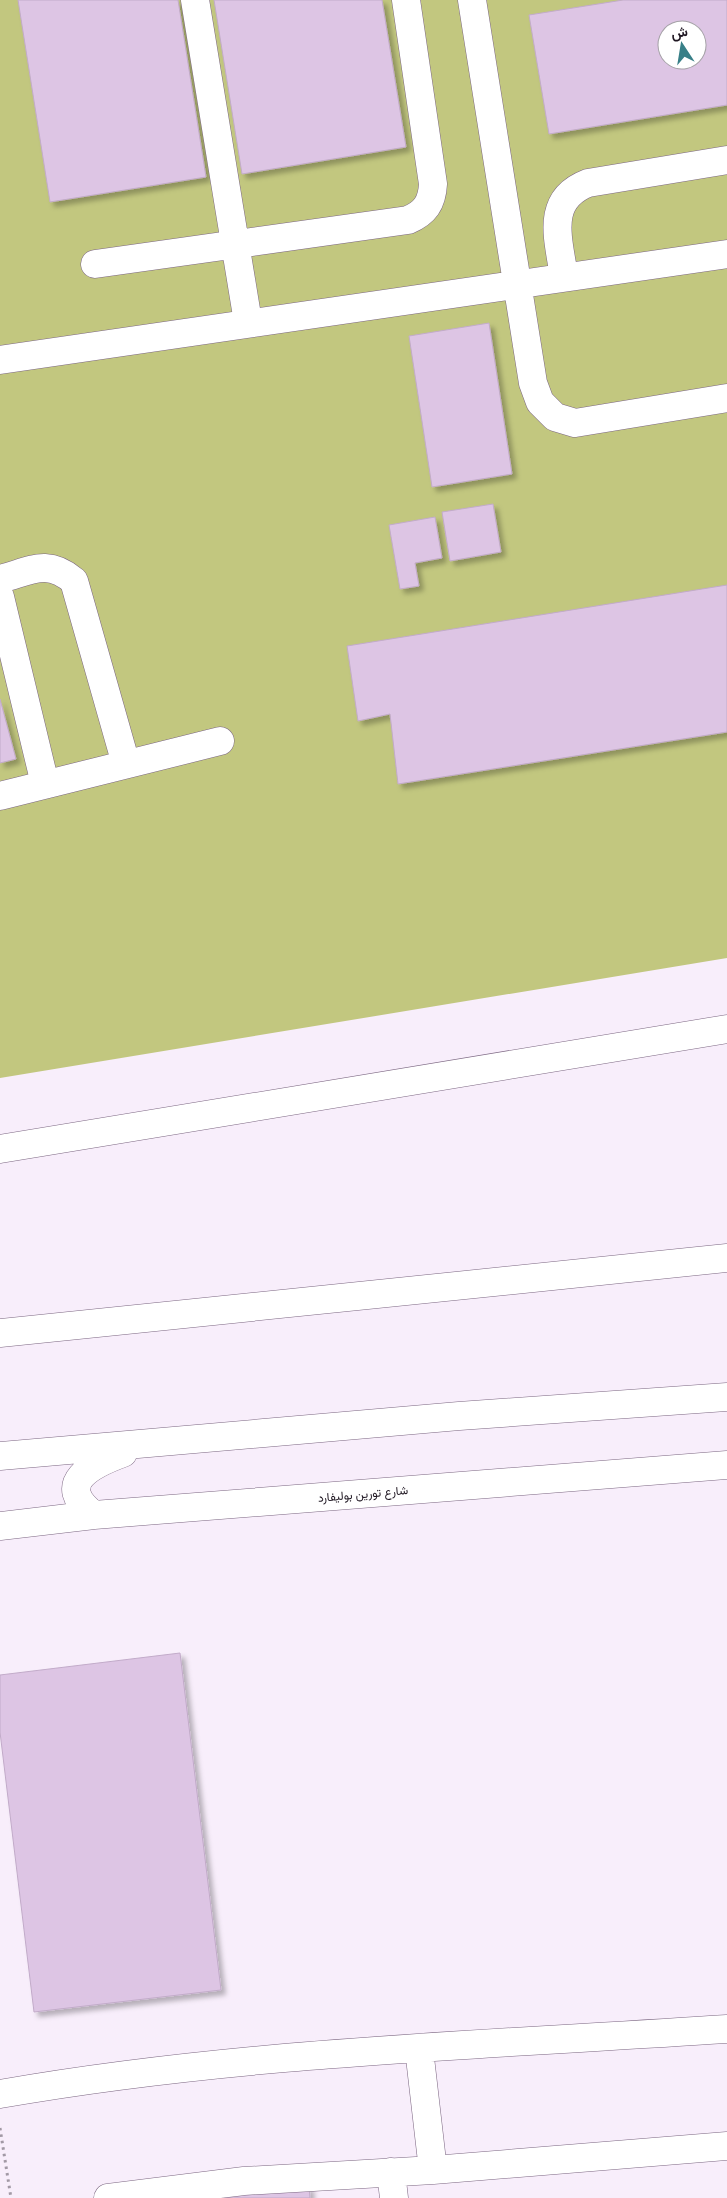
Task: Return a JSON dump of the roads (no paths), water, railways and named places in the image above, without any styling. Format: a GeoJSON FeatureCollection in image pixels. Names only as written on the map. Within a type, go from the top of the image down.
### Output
{"type":"FeatureCollection","features":[{"type":"Feature","properties":{"kind":"main road"},"geometry":{"type":"LineString","coordinates":[[195,0],[248,322]]}},
{"type":"Feature","properties":{"kind":"main road"},"geometry":{"type":"LineString","coordinates":[[95,264],[408,220],[419,216],[428,207],[432,197],[433,184],[406,0]]}},
{"type":"Feature","properties":{"kind":"main road"},"geometry":{"type":"LineString","coordinates":[[472,0],[516,283],[534,383],[540,402],[555,417],[574,423],[727,398]]}},
{"type":"Feature","properties":{"kind":"main road"},"geometry":{"type":"LineString","coordinates":[[564,277],[557,219],[562,202],[574,190],[588,183],[727,160]]}},
{"type":"Feature","properties":{"kind":"main road"},"geometry":{"type":"LineString","coordinates":[[0,360],[248,322],[727,254]]}},
{"type":"Feature","properties":{"kind":"main road"},"geometry":{"type":"LineString","coordinates":[[0,579],[45,567],[61,570],[74,581],[126,764]]}},
{"type":"Feature","properties":{"kind":"main road"},"geometry":{"type":"LineString","coordinates":[[0,597],[45,784]]}},
{"type":"Feature","properties":{"kind":"main road"},"geometry":{"type":"LineString","coordinates":[[0,796],[220,742]]}},
{"type":"Feature","properties":{"kind":"main road"},"geometry":{"type":"LineString","coordinates":[[0,1149],[727,1029]]}},
{"type":"Feature","properties":{"kind":"main road"},"geometry":{"type":"LineString","coordinates":[[0,1333],[727,1258]]}},
{"type":"Feature","properties":{"kind":"main road"},"geometry":{"type":"LineString","coordinates":[[0,1456],[459,1416],[727,1397]]}},
{"type":"Feature","properties":{"kind":"main road"},"geometry":{"type":"LineString","coordinates":[[94,1515],[82,1507],[76,1494],[78,1480],[87,1469],[100,1461],[145,1444]]}},
{"type":"Feature","properties":{"kind":"main road","name":"شارع تورين بوليفارد"},"geometry":{"type":"LineString","coordinates":[[0,1526],[94,1515],[727,1465]]}},
{"type":"Feature","properties":{"kind":"main road"},"geometry":{"type":"LineString","coordinates":[[0,2094],[41,2087],[228,2064],[419,2049],[727,2030]]}},
{"type":"Feature","properties":{"kind":"main road"},"geometry":{"type":"LineString","coordinates":[[419,2049],[433,2170]]}},
{"type":"Feature","properties":{"kind":"main road"},"geometry":{"type":"LineString","coordinates":[[108,2198],[244,2181],[392,2185],[433,2170],[727,2146]]}}]}
